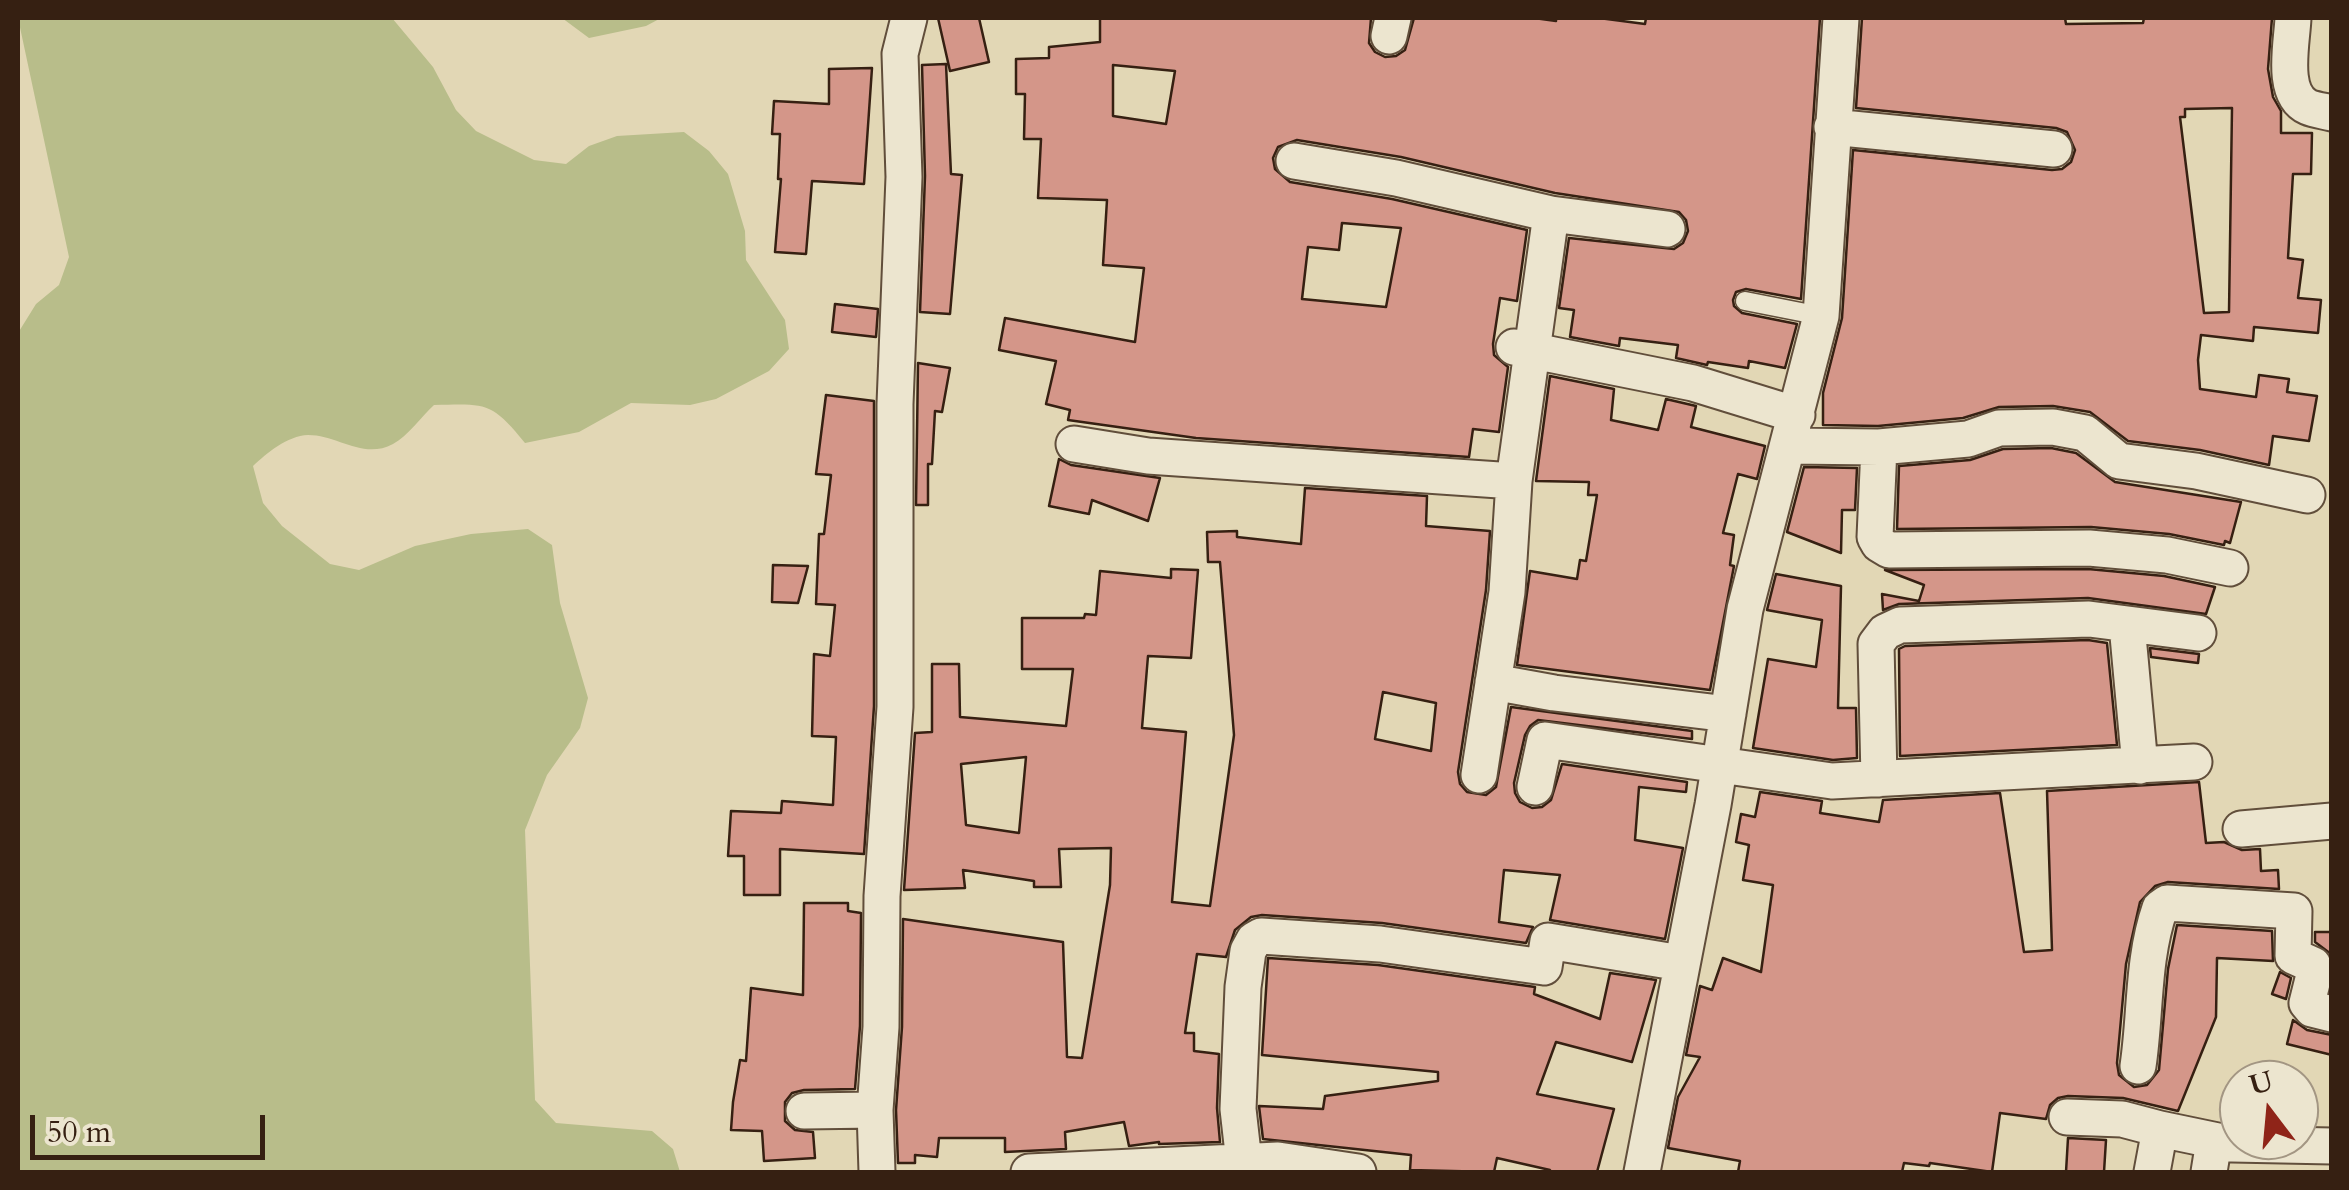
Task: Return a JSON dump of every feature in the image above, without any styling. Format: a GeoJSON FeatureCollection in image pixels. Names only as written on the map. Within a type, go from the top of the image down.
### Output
{"type":"FeatureCollection","features":[{"type":"Feature","properties":{"kind":"street"},"geometry":{"type":"LineString","coordinates":[[877,1172],[875,1110],[882,1026],[882,896],[895,708],[896,404],[904,177],[900,54],[909,18]]}},
{"type":"Feature","properties":{"kind":"street"},"geometry":{"type":"LineString","coordinates":[[1642,1172],[1745,610],[1821,316],[1841,18]]}},
{"type":"Feature","properties":{"kind":"street"},"geometry":{"type":"LineString","coordinates":[[2293,18],[2291,86],[2306,107],[2332,113]]}},
{"type":"Feature","properties":{"kind":"street"},"geometry":{"type":"LineString","coordinates":[[1832,127],[2054,150]]}},
{"type":"Feature","properties":{"kind":"street"},"geometry":{"type":"LineString","coordinates":[[1294,161],[1396,178],[1551,214],[1667,229]]}},
{"type":"Feature","properties":{"kind":"street"},"geometry":{"type":"LineString","coordinates":[[1479,775],[1507,592],[1523,348],[1551,214]]}},
{"type":"Feature","properties":{"kind":"street"},"geometry":{"type":"LineString","coordinates":[[1523,348],[1676,379],[1793,430],[1879,448],[1968,439],[1998,428],[2053,427],[2084,433],[2119,461],[2130,464],[2196,471],[2307,495]]}},
{"type":"Feature","properties":{"kind":"street"},"geometry":{"type":"LineString","coordinates":[[1074,444],[1167,458],[1514,481]]}},
{"type":"Feature","properties":{"kind":"street"},"geometry":{"type":"LineString","coordinates":[[1879,448],[1875,536],[1889,550],[2089,548],[2166,555],[2230,568]]}},
{"type":"Feature","properties":{"kind":"street"},"geometry":{"type":"LineString","coordinates":[[1879,779],[1876,644],[1885,632],[1900,625],[2089,619],[2198,633]]}},
{"type":"Feature","properties":{"kind":"street"},"geometry":{"type":"LineString","coordinates":[[2127,624],[2140,766]]}},
{"type":"Feature","properties":{"kind":"street"},"geometry":{"type":"LineString","coordinates":[[1493,682],[1728,714]]}},
{"type":"Feature","properties":{"kind":"street"},"geometry":{"type":"LineString","coordinates":[[1535,787],[1544,740],[1832,781],[2194,762]]}},
{"type":"Feature","properties":{"kind":"street"},"geometry":{"type":"LineString","coordinates":[[2241,829],[2332,821]]}},
{"type":"Feature","properties":{"kind":"street"},"geometry":{"type":"LineString","coordinates":[[2138,1066],[2146,1014],[2146,961],[2160,908],[2167,904],[2294,912],[2293,956],[2313,965],[2315,971],[2308,1003],[2312,1009],[2332,1014]]}},
{"type":"Feature","properties":{"kind":"street"},"geometry":{"type":"LineString","coordinates":[[1244,1162],[1238,1109],[1243,987],[1248,951],[1261,936],[1380,944],[1544,967],[1548,941],[1681,964]]}},
{"type":"Feature","properties":{"kind":"street"},"geometry":{"type":"LineString","coordinates":[[804,1112],[875,1110]]}},
{"type":"Feature","properties":{"kind":"street"},"geometry":{"type":"LineString","coordinates":[[2067,1117],[2122,1119],[2160,1129],[2211,1156],[2232,1144],[2332,1146]]}},
{"type":"Feature","properties":{"kind":"street"},"geometry":{"type":"LineString","coordinates":[[2152,1172],[2160,1129]]}},
{"type":"Feature","properties":{"kind":"street"},"geometry":{"type":"LineString","coordinates":[[1028,1172],[1244,1162],[1358,1172]]}},
{"type":"Feature","properties":{"kind":"lane"},"geometry":{"type":"LineString","coordinates":[[1745,301],[1821,316]]}},
{"type":"Feature","properties":{"kind":"green space"},"geometry":{"type":"Polygon","coordinates":[[[18,18],[392,18],[433,67],[456,110],[476,131],[534,160],[566,164],[589,146],[617,136],[684,132],[709,151],[728,174],[745,231],[746,260],[785,320],[789,349],[769,371],[716,399],[690,405],[631,403],[579,432],[525,443],[504,419],[486,408],[434,405],[404,436],[382,448],[361,448],[319,436],[300,436],[285,442],[253,466],[263,503],[282,526],[330,564],[359,570],[415,546],[471,534],[528,529],[552,545],[560,603],[588,698],[580,728],[547,775],[525,830],[535,1100],[556,1123],[652,1131],[673,1149],[680,1172],[18,1172],[18,333],[36,304],[59,285],[69,257],[18,18]]]}},
{"type":"Feature","properties":{"kind":"green space"},"geometry":{"type":"Polygon","coordinates":[[[562,18],[661,18],[646,26],[589,38],[562,18]]]}},
{"type":"Feature","properties":{"kind":"building"},"geometry":{"type":"Polygon","coordinates":[[[938,18],[979,18],[989,62],[950,71],[938,18]]]}},
{"type":"Feature","properties":{"kind":"building"},"geometry":{"type":"Polygon","coordinates":[[[1100,18],[1371,18],[1369,43],[1385,57],[1405,50],[1414,18],[1599,18],[1645,24],[1646,18],[1820,18],[1801,299],[1746,289],[1736,292],[1733,300],[1742,313],[1797,324],[1785,368],[1749,361],[1748,368],[1708,362],[1707,365],[1676,358],[1678,345],[1620,338],[1619,346],[1570,337],[1574,310],[1559,308],[1569,238],[1674,249],[1683,243],[1688,231],[1679,212],[1555,193],[1401,157],[1297,140],[1278,147],[1273,158],[1275,169],[1290,182],[1392,199],[1527,230],[1517,301],[1500,298],[1493,344],[1494,355],[1508,367],[1499,432],[1473,429],[1469,457],[1196,438],[1068,420],[1070,410],[1046,404],[1056,361],[999,350],[1005,318],[1135,342],[1144,268],[1103,265],[1107,200],[1038,198],[1041,139],[1024,139],[1025,94],[1016,94],[1016,59],[1049,58],[1049,47],[1100,42],[1100,18]],[[1113,65],[1113,116],[1166,124],[1175,71],[1113,65]],[[1342,223],[1339,250],[1308,247],[1302,299],[1386,307],[1401,228],[1342,223]]]}},
{"type":"Feature","properties":{"kind":"building"},"geometry":{"type":"Polygon","coordinates":[[[1862,18],[2065,18],[2066,24],[2143,23],[2144,18],[2272,18],[2268,69],[2273,97],[2281,111],[2281,133],[2312,133],[2311,174],[2293,174],[2288,258],[2303,260],[2298,298],[2321,300],[2318,333],[2254,327],[2253,341],[2201,335],[2200,389],[2256,397],[2259,375],[2289,379],[2287,392],[2317,396],[2309,441],[2273,436],[2269,465],[2200,450],[2128,441],[2090,412],[2053,406],[1999,407],[1963,418],[1878,426],[1823,425],[1823,393],[1842,318],[1853,150],[2052,170],[2071,162],[2075,150],[2067,132],[2056,128],[1856,108],[1862,18]],[[2232,108],[2185,109],[2185,117],[2180,117],[2204,313],[2229,312],[2232,108]]]}},
{"type":"Feature","properties":{"kind":"building"},"geometry":{"type":"Polygon","coordinates":[[[946,64],[951,174],[962,175],[950,314],[920,312],[925,176],[922,65],[946,64]]]}},
{"type":"Feature","properties":{"kind":"building"},"geometry":{"type":"Polygon","coordinates":[[[872,68],[864,184],[812,181],[806,254],[775,252],[781,179],[780,134],[772,134],[774,101],[829,104],[829,69],[872,68]]]}},
{"type":"Feature","properties":{"kind":"building"},"geometry":{"type":"Polygon","coordinates":[[[835,304],[878,309],[876,337],[832,332],[835,304]]]}},
{"type":"Feature","properties":{"kind":"building"},"geometry":{"type":"Polygon","coordinates":[[[918,363],[950,368],[942,412],[935,411],[932,464],[928,464],[928,505],[916,505],[918,363]]]}},
{"type":"Feature","properties":{"kind":"building"},"geometry":{"type":"Polygon","coordinates":[[[1550,376],[1614,389],[1611,420],[1658,430],[1666,399],[1696,406],[1691,427],[1765,446],[1757,479],[1738,474],[1723,533],[1734,535],[1730,565],[1734,566],[1710,690],[1517,665],[1530,571],[1577,579],[1580,560],[1586,561],[1597,495],[1588,495],[1589,482],[1536,481],[1550,376]]]}},
{"type":"Feature","properties":{"kind":"building"},"geometry":{"type":"Polygon","coordinates":[[[826,395],[874,401],[874,706],[864,854],[780,849],[780,895],[744,895],[744,856],[728,856],[731,811],[781,813],[782,801],[833,805],[836,737],[812,736],[814,654],[830,656],[835,605],[816,604],[819,534],[824,534],[831,475],[816,474],[826,395]]]}},
{"type":"Feature","properties":{"kind":"building"},"geometry":{"type":"Polygon","coordinates":[[[2051,448],[2076,453],[2115,482],[2241,502],[2230,543],[2091,527],[1897,529],[1899,466],[1970,460],[2003,449],[2051,448]]]}},
{"type":"Feature","properties":{"kind":"building"},"geometry":{"type":"Polygon","coordinates":[[[1059,459],[1071,465],[1160,478],[1148,521],[1092,500],[1089,514],[1049,506],[1059,459]]]}},
{"type":"Feature","properties":{"kind":"building"},"geometry":{"type":"Polygon","coordinates":[[[1804,467],[1857,468],[1855,510],[1842,510],[1841,553],[1787,532],[1804,467]]]}},
{"type":"Feature","properties":{"kind":"building"},"geometry":{"type":"Polygon","coordinates":[[[1305,488],[1427,496],[1426,526],[1490,531],[1486,590],[1458,772],[1460,784],[1467,792],[1486,795],[1496,787],[1511,707],[1692,731],[1692,739],[1538,720],[1525,735],[1514,783],[1520,802],[1532,808],[1551,800],[1562,764],[1687,782],[1686,792],[1639,787],[1635,840],[1683,848],[1665,939],[1550,920],[1560,875],[1504,870],[1499,922],[1533,927],[1526,943],[1382,923],[1251,917],[1235,930],[1226,957],[1197,954],[1185,1033],[1194,1033],[1194,1051],[1219,1054],[1220,1142],[1129,1146],[1124,1122],[1065,1132],[1066,1149],[1005,1152],[1005,1138],[939,1138],[937,1157],[915,1155],[915,1163],[898,1163],[896,1110],[903,919],[1063,942],[1067,1057],[1082,1058],[1110,885],[1111,848],[1059,849],[1061,887],[1034,887],[1034,881],[963,870],[965,888],[904,890],[915,733],[932,732],[932,664],[959,664],[960,717],[1066,726],[1073,669],[1022,669],[1022,618],[1096,615],[1100,571],[1171,578],[1171,569],[1198,570],[1191,658],[1148,656],[1142,728],[1186,732],[1172,902],[1210,906],[1234,735],[1220,562],[1208,562],[1207,532],[1237,531],[1237,537],[1301,544],[1305,488]],[[1383,692],[1375,739],[1431,751],[1436,703],[1383,692]],[[1026,757],[961,764],[966,825],[1019,833],[1026,757]]]}},
{"type":"Feature","properties":{"kind":"building"},"geometry":{"type":"Polygon","coordinates":[[[773,565],[808,566],[798,603],[772,602],[773,565]]]}},
{"type":"Feature","properties":{"kind":"building"},"geometry":{"type":"Polygon","coordinates":[[[2088,569],[2164,576],[2215,587],[2206,614],[2088,598],[1899,604],[1883,610],[1882,594],[1919,601],[1924,585],[1885,570],[2088,569]]]}},
{"type":"Feature","properties":{"kind":"building"},"geometry":{"type":"Polygon","coordinates":[[[1776,574],[1841,586],[1838,708],[1856,708],[1857,758],[1833,760],[1753,748],[1768,659],[1816,667],[1822,620],[1767,610],[1776,574]]]}},
{"type":"Feature","properties":{"kind":"building"},"geometry":{"type":"Polygon","coordinates":[[[2088,640],[2107,643],[2117,745],[1900,756],[1899,649],[2088,640]]]}},
{"type":"Feature","properties":{"kind":"building"},"geometry":{"type":"Polygon","coordinates":[[[2150,648],[2199,654],[2198,663],[2151,657],[2150,648]]]}},
{"type":"Feature","properties":{"kind":"building"},"geometry":{"type":"Polygon","coordinates":[[[2199,782],[2206,843],[2260,849],[2261,871],[2278,870],[2279,889],[2168,882],[2155,886],[2140,902],[2126,964],[2117,1063],[2119,1075],[2134,1087],[2147,1085],[2159,1070],[2168,969],[2177,925],[2272,931],[2273,961],[2217,958],[2216,1017],[2178,1111],[2123,1098],[2068,1096],[2050,1105],[2046,1119],[2000,1113],[1992,1172],[1904,1163],[1902,1172],[1738,1172],[1740,1161],[1668,1148],[1678,1097],[1700,1057],[1686,1055],[1700,986],[1712,990],[1723,958],[1761,972],[1773,885],[1743,880],[1749,845],[1736,842],[1741,814],[1755,817],[1760,792],[1822,801],[1820,813],[1879,822],[1883,800],[2000,793],[2024,952],[2052,950],[2047,791],[2199,782]]]}},
{"type":"Feature","properties":{"kind":"building"},"geometry":{"type":"Polygon","coordinates":[[[804,903],[848,903],[848,911],[861,913],[855,1089],[792,1093],[785,1102],[785,1121],[795,1130],[813,1132],[815,1158],[764,1161],[762,1131],[731,1130],[733,1102],[740,1060],[746,1061],[751,988],[803,995],[804,903]]]}},
{"type":"Feature","properties":{"kind":"building"},"geometry":{"type":"Polygon","coordinates":[[[2315,932],[2331,932],[2331,954],[2315,942],[2315,932]]]}},
{"type":"Feature","properties":{"kind":"building"},"geometry":{"type":"Polygon","coordinates":[[[1268,958],[1378,965],[1535,987],[1534,994],[1600,1019],[1610,973],[1656,980],[1632,1062],[1556,1042],[1537,1094],[1614,1109],[1597,1172],[1549,1172],[1497,1158],[1494,1172],[1410,1170],[1411,1155],[1263,1139],[1259,1106],[1323,1109],[1325,1096],[1438,1081],[1438,1072],[1262,1055],[1268,958]]]}},
{"type":"Feature","properties":{"kind":"building"},"geometry":{"type":"Polygon","coordinates":[[[2280,972],[2291,978],[2286,999],[2272,994],[2280,972]]]}},
{"type":"Feature","properties":{"kind":"building"},"geometry":{"type":"Polygon","coordinates":[[[2293,1020],[2307,1030],[2332,1035],[2332,1055],[2287,1044],[2293,1020]]]}},
{"type":"Feature","properties":{"kind":"building"},"geometry":{"type":"Polygon","coordinates":[[[2068,1138],[2106,1140],[2104,1172],[2066,1172],[2068,1138]]]}}]}
